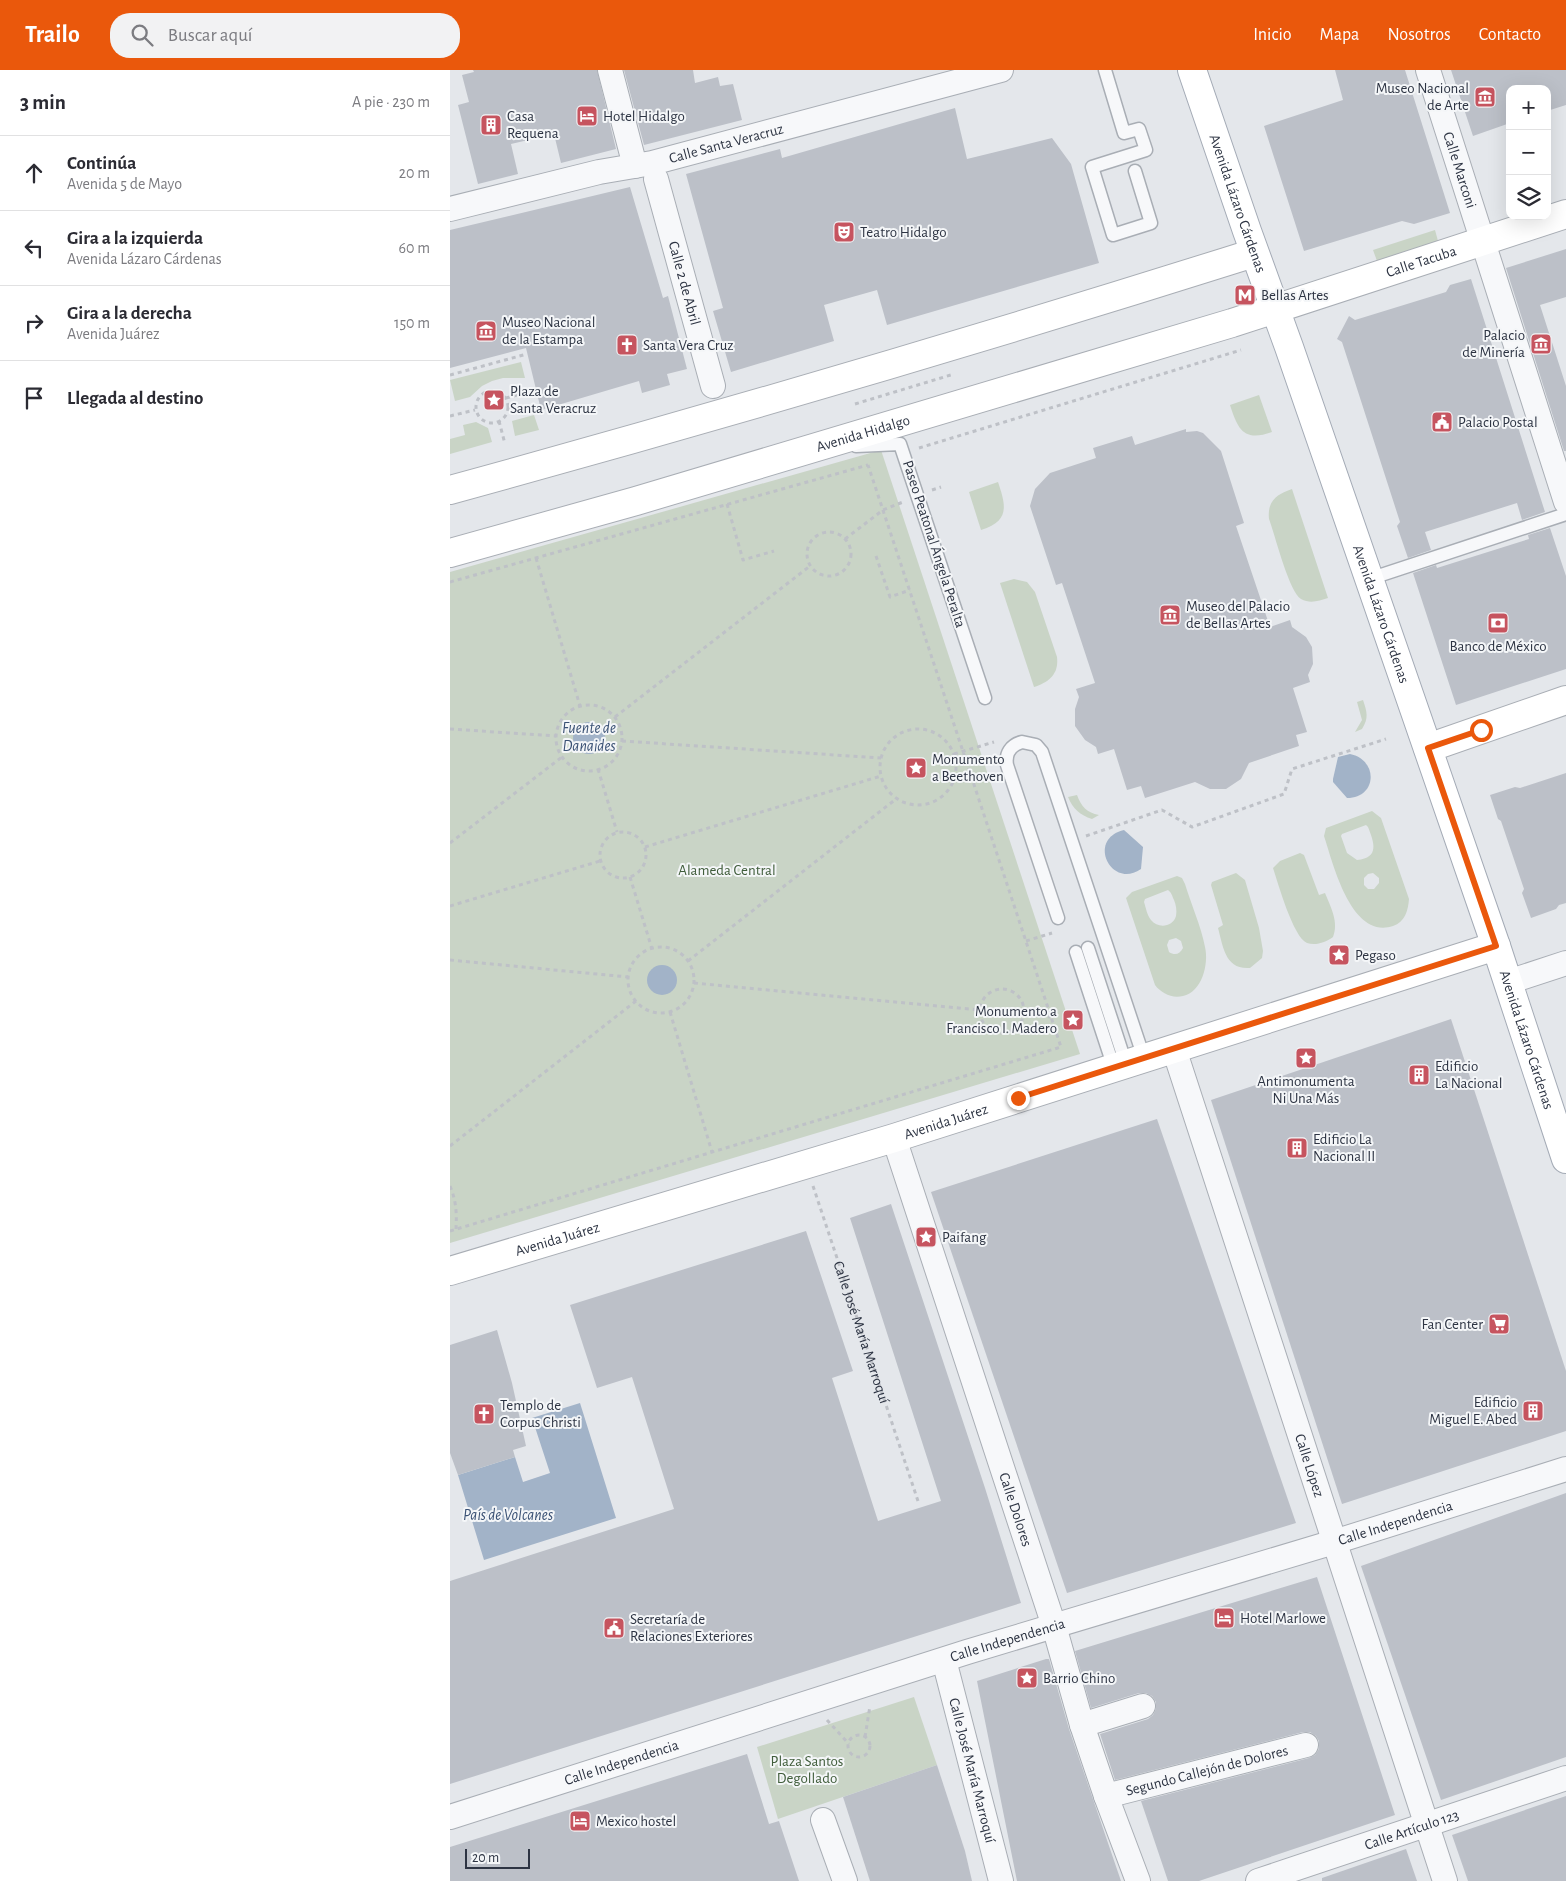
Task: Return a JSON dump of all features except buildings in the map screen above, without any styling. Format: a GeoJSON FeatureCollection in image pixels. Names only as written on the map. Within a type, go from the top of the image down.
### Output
{"type":"FeatureCollection","features":[{"type":"Feature","properties":{"kind":"main road","name":"Avenida Lázaro Cárdenas"},"geometry":{"type":"LineString","coordinates":[[1192,70],[1254,253],[1428,748],[1566,1159]]}},
{"type":"Feature","properties":{"kind":"main road","name":"Calle Tacuba"},"geometry":{"type":"LineString","coordinates":[[1275,309],[1566,214]]}},
{"type":"Feature","properties":{"kind":"main road"},"geometry":{"type":"LineString","coordinates":[[450,490],[629,441],[946,349],[1254,253]]}},
{"type":"Feature","properties":{"kind":"main road","name":"Avenida Hidalgo"},"geometry":{"type":"LineString","coordinates":[[450,553],[636,501],[1275,309]]}},
{"type":"Feature","properties":{"kind":"main road"},"geometry":{"type":"LineString","coordinates":[[1428,748],[1566,700]]}},
{"type":"Feature","properties":{"kind":"main road","name":"Avenida Juárez"},"geometry":{"type":"LineString","coordinates":[[450,1271],[894,1138],[1496,946]]}},
{"type":"Feature","properties":{"kind":"street"},"geometry":{"type":"LineString","coordinates":[[610,70],[635,166]]}},
{"type":"Feature","properties":{"kind":"street","name":"Calle Santa Veracruz"},"geometry":{"type":"LineString","coordinates":[[450,209],[598,172],[678,156],[1001,70]]}},
{"type":"Feature","properties":{"kind":"street","name":"Calle Marconi"},"geometry":{"type":"LineString","coordinates":[[1428,70],[1566,502]]}},
{"type":"Feature","properties":{"kind":"street","name":"Calle 2 de Abril"},"geometry":{"type":"LineString","coordinates":[[656,179],[713,386]]}},
{"type":"Feature","properties":{"kind":"street"},"geometry":{"type":"LineString","coordinates":[[1508,982],[1566,963]]}},
{"type":"Feature","properties":{"kind":"street","name":"Calle López"},"geometry":{"type":"LineString","coordinates":[[1174,1049],[1445,1881]]}},
{"type":"Feature","properties":{"kind":"street","name":"Calle Dolores"},"geometry":{"type":"LineString","coordinates":[[894,1138],[1054,1626],[1082,1725],[1138,1881]]}},
{"type":"Feature","properties":{"kind":"street","name":"Calle Independencia"},"geometry":{"type":"LineString","coordinates":[[450,1817],[944,1660],[1334,1542],[1566,1469]]}},
{"type":"Feature","properties":{"kind":"street","name":"Calle José María Marroquí"},"geometry":{"type":"LineString","coordinates":[[944,1660],[1001,1881]]}},
{"type":"Feature","properties":{"kind":"street"},"geometry":{"type":"LineString","coordinates":[[1082,1725],[1143,1706]]}},
{"type":"Feature","properties":{"kind":"street","name":"Segundo Callejón de Dolores"},"geometry":{"type":"LineString","coordinates":[[1106,1796],[1306,1745]]}},
{"type":"Feature","properties":{"kind":"street","name":"Calle Artículo 123"},"geometry":{"type":"LineString","coordinates":[[1258,1881],[1566,1778]]}},
{"type":"Feature","properties":{"kind":"street"},"geometry":{"type":"LineString","coordinates":[[823,1820],[845,1881]]}},
{"type":"Feature","properties":{"kind":"lane"},"geometry":{"type":"LineString","coordinates":[[1105,70],[1124,133],[1139,129],[1146,150],[1092,167],[1113,235],[1151,223],[1135,171]]}},
{"type":"Feature","properties":{"kind":"lane","name":"Paseo Peatonal Ángela Peralta"},"geometry":{"type":"LineString","coordinates":[[815,448],[900,444],[985,698]]}},
{"type":"Feature","properties":{"kind":"lane"},"geometry":{"type":"LineString","coordinates":[[1369,579],[1566,514]]}},
{"type":"Feature","properties":{"kind":"lane"},"geometry":{"type":"LineString","coordinates":[[1058,918],[1007,764],[1008,754],[1017,743],[1033,743],[1042,752],[1072,841],[1128,1063]]}},
{"type":"Feature","properties":{"kind":"lane"},"geometry":{"type":"LineString","coordinates":[[1082,950],[1128,1063]]}},
{"type":"Feature","properties":{"kind":"path"},"geometry":{"type":"LineString","coordinates":[[450,582],[868,465],[982,428],[1241,350]]}},
{"type":"Feature","properties":{"kind":"path"},"geometry":{"type":"LineString","coordinates":[[450,374],[527,354]]}},
{"type":"Feature","properties":{"kind":"path"},"geometry":{"type":"LineString","coordinates":[[855,404],[954,374]]}},
{"type":"Feature","properties":{"kind":"path"},"geometry":{"type":"LineString","coordinates":[[496,390],[506,398],[509,406],[508,411],[506,416],[499,421],[486,422],[477,415],[475,410],[477,399],[485,392],[496,390]]}},
{"type":"Feature","properties":{"kind":"path"},"geometry":{"type":"LineString","coordinates":[[506,398],[536,390]]}},
{"type":"Feature","properties":{"kind":"path"},"geometry":{"type":"LineString","coordinates":[[450,416],[475,410]]}},
{"type":"Feature","properties":{"kind":"path"},"geometry":{"type":"LineString","coordinates":[[499,421],[505,444]]}},
{"type":"Feature","properties":{"kind":"path"},"geometry":{"type":"LineString","coordinates":[[450,1231],[1061,1047],[868,465]]}},
{"type":"Feature","properties":{"kind":"path"},"geometry":{"type":"LineString","coordinates":[[845,539],[883,510],[940,487]]}},
{"type":"Feature","properties":{"kind":"path"},"geometry":{"type":"LineString","coordinates":[[727,504],[743,560],[774,550]]}},
{"type":"Feature","properties":{"kind":"path"},"geometry":{"type":"LineString","coordinates":[[834,533],[845,539],[850,551],[850,558],[845,570],[833,576],[826,576],[814,571],[807,560],[808,547],[815,537],[821,534],[834,533]]}},
{"type":"Feature","properties":{"kind":"path"},"geometry":{"type":"LineString","coordinates":[[876,556],[890,597],[910,590]]}},
{"type":"Feature","properties":{"kind":"path"},"geometry":{"type":"LineString","coordinates":[[536,558],[580,706]]}},
{"type":"Feature","properties":{"kind":"path"},"geometry":{"type":"LineString","coordinates":[[615,717],[810,566]]}},
{"type":"Feature","properties":{"kind":"path"},"geometry":{"type":"LineString","coordinates":[[580,706],[598,706],[607,710],[615,717],[621,731],[622,741],[614,759],[607,766],[590,771],[576,768],[562,757],[556,744],[556,736],[560,722],[565,715],[580,706]]}},
{"type":"Feature","properties":{"kind":"path"},"geometry":{"type":"LineString","coordinates":[[450,729],[556,736]]}},
{"type":"Feature","properties":{"kind":"path"},"geometry":{"type":"LineString","coordinates":[[922,729],[932,732],[942,737],[954,754],[955,778],[950,789],[941,798],[930,804],[918,806],[896,799],[889,793],[881,776],[881,758],[885,748],[901,733],[922,729]]}},
{"type":"Feature","properties":{"kind":"path"},"geometry":{"type":"LineString","coordinates":[[1072,841],[1162,810],[1192,827],[1284,794],[1292,769],[1386,740]]}},
{"type":"Feature","properties":{"kind":"path"},"geometry":{"type":"LineString","coordinates":[[622,741],[881,758]]}},
{"type":"Feature","properties":{"kind":"path"},"geometry":{"type":"LineString","coordinates":[[954,754],[997,741]]}},
{"type":"Feature","properties":{"kind":"path"},"geometry":{"type":"LineString","coordinates":[[450,843],[562,757]]}},
{"type":"Feature","properties":{"kind":"path"},"geometry":{"type":"LineString","coordinates":[[598,769],[617,832]]}},
{"type":"Feature","properties":{"kind":"path"},"geometry":{"type":"LineString","coordinates":[[645,847],[881,776]]}},
{"type":"Feature","properties":{"kind":"path"},"geometry":{"type":"LineString","coordinates":[[688,961],[896,799]]}},
{"type":"Feature","properties":{"kind":"path"},"geometry":{"type":"LineString","coordinates":[[617,832],[632,833],[640,839],[645,847],[646,855],[642,868],[624,879],[611,876],[602,867],[600,861],[602,843],[609,836],[617,832]]}},
{"type":"Feature","properties":{"kind":"path"},"geometry":{"type":"LineString","coordinates":[[450,906],[600,861]]}},
{"type":"Feature","properties":{"kind":"path"},"geometry":{"type":"LineString","coordinates":[[630,877],[652,948]]}},
{"type":"Feature","properties":{"kind":"path"},"geometry":{"type":"LineString","coordinates":[[662,947],[672,949],[688,961],[693,972],[694,983],[690,995],[685,1002],[670,1012],[656,1013],[636,1001],[629,987],[628,977],[638,956],[652,948],[662,947]]}},
{"type":"Feature","properties":{"kind":"path"},"geometry":{"type":"LineString","coordinates":[[450,960],[628,977]]}},
{"type":"Feature","properties":{"kind":"path"},"geometry":{"type":"LineString","coordinates":[[694,983],[980,1010]]}},
{"type":"Feature","properties":{"kind":"path"},"geometry":{"type":"LineString","coordinates":[[1001,989],[1008,990],[1018,996],[1024,1008],[1024,1014],[1020,1025],[1011,1032],[1000,1034],[989,1030],[985,1026],[980,1016],[980,1010],[984,998],[995,990],[1001,989]]}},
{"type":"Feature","properties":{"kind":"path"},"geometry":{"type":"LineString","coordinates":[[450,1146],[636,1001]]}},
{"type":"Feature","properties":{"kind":"path"},"geometry":{"type":"LineString","coordinates":[[670,1012],[712,1152]]}},
{"type":"Feature","properties":{"kind":"path"},"geometry":{"type":"LineString","coordinates":[[1024,1014],[1051,1017]]}},
{"type":"Feature","properties":{"kind":"path","name":"Calle José María Marroquí"},"geometry":{"type":"LineString","coordinates":[[806,1164],[918,1500]]}},
{"type":"Feature","properties":{"kind":"path"},"geometry":{"type":"LineString","coordinates":[[450,1186],[454,1195],[457,1213],[456,1229]]}},
{"type":"Feature","properties":{"kind":"path"},"geometry":{"type":"LineString","coordinates":[[865,1737],[855,1736],[849,1744],[849,1751],[854,1756],[865,1755],[870,1746],[865,1737],[873,1683]]}},
{"type":"Feature","properties":{"kind":"path"},"geometry":{"type":"LineString","coordinates":[[811,1702],[849,1744]]}},
{"type":"Feature","properties":{"kind":"green space"},"geometry":{"type":"Polygon","coordinates":[[[1435,230],[1438,241],[1377,261],[1373,250],[1435,230]]]}},
{"type":"Feature","properties":{"kind":"green space"},"geometry":{"type":"Polygon","coordinates":[[[521,362],[525,378],[503,378],[492,381],[482,386],[470,397],[455,401],[450,380],[521,362]]]}},
{"type":"Feature","properties":{"kind":"green space"},"geometry":{"type":"Polygon","coordinates":[[[1259,395],[1272,432],[1255,436],[1244,432],[1239,427],[1230,405],[1259,395]]]}},
{"type":"Feature","properties":{"kind":"green space"},"geometry":{"type":"Polygon","coordinates":[[[534,415],[539,430],[515,436],[512,421],[534,415]]]}},
{"type":"Feature","properties":{"kind":"green space"},"geometry":{"type":"Polygon","coordinates":[[[476,422],[488,428],[492,442],[450,454],[450,439],[465,435],[463,425],[476,422]]]}},
{"type":"Feature","properties":{"kind":"green space","name":"Alameda Central"},"geometry":{"type":"Polygon","coordinates":[[[881,450],[1080,1054],[450,1243],[450,572],[881,450]]]}},
{"type":"Feature","properties":{"kind":"green space"},"geometry":{"type":"Polygon","coordinates":[[[998,482],[1003,498],[1003,512],[997,522],[981,530],[969,492],[998,482]]]}},
{"type":"Feature","properties":{"kind":"green space"},"geometry":{"type":"Polygon","coordinates":[[[1292,489],[1328,598],[1314,602],[1301,599],[1296,594],[1287,575],[1269,519],[1271,503],[1274,499],[1292,489]]]}},
{"type":"Feature","properties":{"kind":"green space"},"geometry":{"type":"Polygon","coordinates":[[[1014,579],[1027,582],[1035,592],[1057,657],[1055,673],[1044,683],[1034,687],[1000,583],[1014,579]]]}},
{"type":"Feature","properties":{"kind":"green space"},"geometry":{"type":"Polygon","coordinates":[[[1363,700],[1366,722],[1362,729],[1355,732],[1362,720],[1357,702],[1363,700]]]}},
{"type":"Feature","properties":{"kind":"green space"},"geometry":{"type":"Polygon","coordinates":[[[1077,795],[1085,808],[1091,813],[1099,815],[1092,819],[1077,811],[1068,797],[1077,795]]]}},
{"type":"Feature","properties":{"kind":"green space"},"geometry":{"type":"Polygon","coordinates":[[[1372,811],[1381,818],[1409,899],[1407,912],[1400,922],[1393,926],[1378,927],[1366,922],[1355,911],[1346,896],[1333,863],[1324,836],[1326,828],[1372,811]],[[1366,825],[1341,836],[1347,853],[1357,860],[1364,859],[1372,853],[1372,838],[1366,825]],[[1373,873],[1368,874],[1364,878],[1364,885],[1368,889],[1374,889],[1379,883],[1379,878],[1373,873]]]}},
{"type":"Feature","properties":{"kind":"green space"},"geometry":{"type":"Polygon","coordinates":[[[1300,853],[1304,855],[1319,895],[1325,893],[1335,920],[1333,937],[1317,944],[1307,943],[1296,931],[1273,868],[1280,861],[1300,853]]]}},
{"type":"Feature","properties":{"kind":"green space"},"geometry":{"type":"Polygon","coordinates":[[[1236,873],[1245,880],[1259,928],[1263,951],[1262,958],[1250,968],[1242,968],[1235,965],[1226,955],[1218,928],[1223,925],[1211,885],[1212,882],[1236,873]]]}},
{"type":"Feature","properties":{"kind":"green space"},"geometry":{"type":"Polygon","coordinates":[[[1177,876],[1182,878],[1201,931],[1206,954],[1203,976],[1195,989],[1190,993],[1179,997],[1171,996],[1160,991],[1155,985],[1126,898],[1132,892],[1177,876]],[[1168,890],[1145,899],[1144,902],[1150,918],[1157,925],[1165,926],[1172,923],[1176,916],[1175,904],[1168,890]],[[1176,938],[1169,940],[1167,945],[1169,952],[1173,954],[1179,953],[1183,948],[1181,941],[1176,938]]]}},
{"type":"Feature","properties":{"kind":"green space","name":"Plaza Santos Degollado"},"geometry":{"type":"Polygon","coordinates":[[[914,1697],[937,1765],[778,1819],[757,1747],[914,1697]]]}},
{"type":"Feature","properties":{"kind":"water","name":"Fuente de Danaides"},"geometry":{"type":"Polygon","coordinates":[[[589,722],[601,726],[605,738],[601,750],[589,754],[577,750],[573,738],[577,726],[589,722]]]}},
{"type":"Feature","properties":{"kind":"water"},"geometry":{"type":"Polygon","coordinates":[[[1350,754],[1366,763],[1371,778],[1369,786],[1364,792],[1347,798],[1333,782],[1333,779],[1338,757],[1350,754]]]}},
{"type":"Feature","properties":{"kind":"water"},"geometry":{"type":"Polygon","coordinates":[[[1124,830],[1143,847],[1141,869],[1130,874],[1120,873],[1112,868],[1107,861],[1105,852],[1106,843],[1113,835],[1124,830]]]}},
{"type":"Feature","properties":{"kind":"water"},"geometry":{"type":"Polygon","coordinates":[[[662,965],[668,966],[676,974],[676,986],[668,994],[662,995],[656,994],[648,986],[647,980],[648,974],[656,966],[662,965]]]}},
{"type":"Feature","properties":{"kind":"water","name":"País de Volcanes"},"geometry":{"type":"Polygon","coordinates":[[[580,1403],[616,1518],[484,1560],[458,1475],[515,1457],[523,1482],[550,1473],[532,1418],[580,1403]]]}},
{"type":"Feature","properties":{"kind":"place","name":"Museo Nacional de Arte"},"geometry":{"type":"Point","coordinates":[1485,97]}},
{"type":"Feature","properties":{"kind":"place","name":"Hotel Hidalgo"},"geometry":{"type":"Point","coordinates":[587,116]}},
{"type":"Feature","properties":{"kind":"place","name":"Casa Requena"},"geometry":{"type":"Point","coordinates":[491,125]}},
{"type":"Feature","properties":{"kind":"place","name":"Teatro Hidalgo"},"geometry":{"type":"Point","coordinates":[844,232]}},
{"type":"Feature","properties":{"kind":"place","name":"Bellas Artes"},"geometry":{"type":"Point","coordinates":[1245,295]}},
{"type":"Feature","properties":{"kind":"place","name":"Museo Nacional de la Estampa"},"geometry":{"type":"Point","coordinates":[486,331]}},
{"type":"Feature","properties":{"kind":"place","name":"Palacio de Minería"},"geometry":{"type":"Point","coordinates":[1541,344]}},
{"type":"Feature","properties":{"kind":"place","name":"Santa Vera Cruz"},"geometry":{"type":"Point","coordinates":[627,345]}},
{"type":"Feature","properties":{"kind":"place","name":"Plaza de Santa Veracruz"},"geometry":{"type":"Point","coordinates":[494,400]}},
{"type":"Feature","properties":{"kind":"place","name":"Palacio Postal"},"geometry":{"type":"Point","coordinates":[1442,422]}},
{"type":"Feature","properties":{"kind":"place","name":"Museo del Palacio de Bellas Artes"},"geometry":{"type":"Point","coordinates":[1170,615]}},
{"type":"Feature","properties":{"kind":"place","name":"Banco de México"},"geometry":{"type":"Point","coordinates":[1498,623]}},
{"type":"Feature","properties":{"kind":"place","name":"Monumento a Beethoven"},"geometry":{"type":"Point","coordinates":[916,768]}},
{"type":"Feature","properties":{"kind":"place","name":"Pegaso"},"geometry":{"type":"Point","coordinates":[1339,955]}},
{"type":"Feature","properties":{"kind":"place","name":"Monumento a Francisco I. Madero"},"geometry":{"type":"Point","coordinates":[1073,1020]}},
{"type":"Feature","properties":{"kind":"place","name":"Antimonumenta Ni Una Más"},"geometry":{"type":"Point","coordinates":[1306,1058]}},
{"type":"Feature","properties":{"kind":"place","name":"Edificio La Nacional"},"geometry":{"type":"Point","coordinates":[1419,1075]}},
{"type":"Feature","properties":{"kind":"place","name":"Edificio La Nacional II"},"geometry":{"type":"Point","coordinates":[1297,1148]}},
{"type":"Feature","properties":{"kind":"place","name":"Paifang"},"geometry":{"type":"Point","coordinates":[926,1237]}},
{"type":"Feature","properties":{"kind":"place","name":"Fan Center"},"geometry":{"type":"Point","coordinates":[1499,1324]}},
{"type":"Feature","properties":{"kind":"place","name":"Edificio Miguel E. Abed"},"geometry":{"type":"Point","coordinates":[1533,1411]}},
{"type":"Feature","properties":{"kind":"place","name":"Templo de Corpus Christi"},"geometry":{"type":"Point","coordinates":[484,1414]}},
{"type":"Feature","properties":{"kind":"place","name":"Hotel Marlowe"},"geometry":{"type":"Point","coordinates":[1224,1618]}},
{"type":"Feature","properties":{"kind":"place","name":"Secretaría de Relaciones Exteriores"},"geometry":{"type":"Point","coordinates":[614,1628]}},
{"type":"Feature","properties":{"kind":"place","name":"Barrio Chino"},"geometry":{"type":"Point","coordinates":[1027,1678]}},
{"type":"Feature","properties":{"kind":"place","name":"Mexico hostel"},"geometry":{"type":"Point","coordinates":[580,1821]}},
{"type":"Feature","properties":{"kind":"route"},"geometry":{"type":"LineString","coordinates":[[1018,1098],[1496,946],[1428,748],[1481,730]]}}]}
